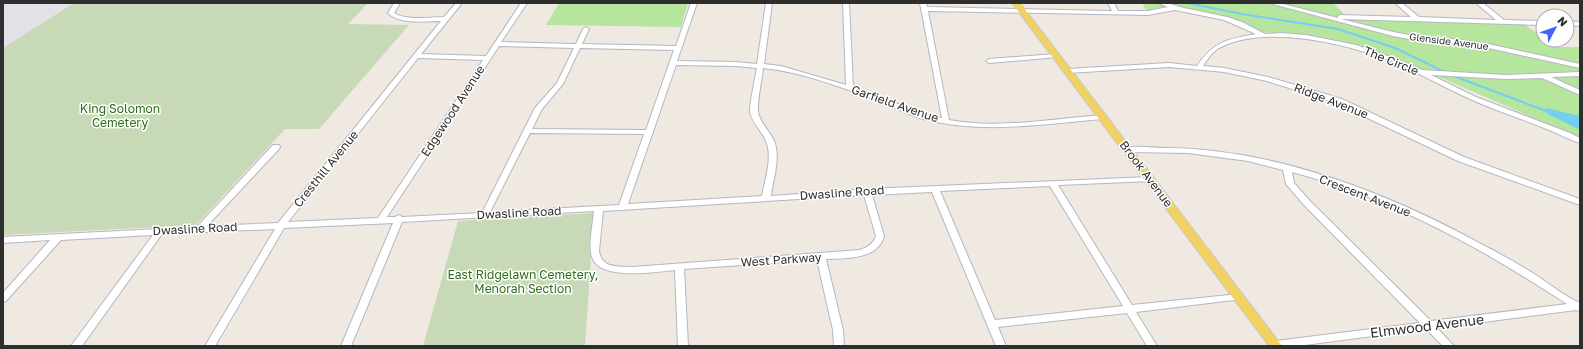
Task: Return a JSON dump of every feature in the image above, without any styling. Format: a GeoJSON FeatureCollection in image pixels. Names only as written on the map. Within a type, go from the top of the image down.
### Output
{"type":"FeatureCollection","features":[{"type":"Feature","properties":{"kind":"main road","name":"Brook Avenue"},"geometry":{"type":"LineString","coordinates":[[1018,7],[1275,345]]}},
{"type":"Feature","properties":{"kind":"street"},"geometry":{"type":"LineString","coordinates":[[397,3],[391,11],[394,17],[446,19]]}},
{"type":"Feature","properties":{"kind":"street","name":"Cresthill Avenue"},"geometry":{"type":"LineString","coordinates":[[210,346],[281,225],[459,3]]}},
{"type":"Feature","properties":{"kind":"street","name":"Edgewood Avenue"},"geometry":{"type":"LineString","coordinates":[[382,219],[524,3]]}},
{"type":"Feature","properties":{"kind":"street"},"geometry":{"type":"LineString","coordinates":[[623,206],[694,3]]}},
{"type":"Feature","properties":{"kind":"street"},"geometry":{"type":"LineString","coordinates":[[766,198],[773,151],[768,138],[758,123],[754,111],[769,3]]}},
{"type":"Feature","properties":{"kind":"street"},"geometry":{"type":"LineString","coordinates":[[846,3],[850,88]]}},
{"type":"Feature","properties":{"kind":"street"},"geometry":{"type":"LineString","coordinates":[[1111,3],[1116,13]]}},
{"type":"Feature","properties":{"kind":"street"},"geometry":{"type":"LineString","coordinates":[[1161,3],[1174,8],[1225,18],[1244,24],[1264,36]]}},
{"type":"Feature","properties":{"kind":"street","name":"Glenside Avenue"},"geometry":{"type":"LineString","coordinates":[[1272,3],[1394,34],[1430,41],[1452,41],[1488,46],[1580,66]]}},
{"type":"Feature","properties":{"kind":"street"},"geometry":{"type":"LineString","coordinates":[[1398,3],[1417,19]]}},
{"type":"Feature","properties":{"kind":"street"},"geometry":{"type":"LineString","coordinates":[[1479,3],[1503,22]]}},
{"type":"Feature","properties":{"kind":"street"},"geometry":{"type":"LineString","coordinates":[[946,122],[923,6],[1018,7],[1116,13],[1148,13],[1174,8]]}},
{"type":"Feature","properties":{"kind":"street"},"geometry":{"type":"LineString","coordinates":[[1321,16],[1535,23]]}},
{"type":"Feature","properties":{"kind":"street"},"geometry":{"type":"LineString","coordinates":[[485,214],[539,108],[560,84],[586,29]]}},
{"type":"Feature","properties":{"kind":"street","name":"The Circle"},"geometry":{"type":"LineString","coordinates":[[1199,67],[1212,51],[1224,44],[1243,39],[1264,36],[1302,37],[1344,44],[1380,55],[1418,71],[1474,98],[1546,126],[1580,142]]}},
{"type":"Feature","properties":{"kind":"street"},"geometry":{"type":"LineString","coordinates":[[497,44],[678,48]]}},
{"type":"Feature","properties":{"kind":"street"},"geometry":{"type":"LineString","coordinates":[[416,56],[488,58]]}},
{"type":"Feature","properties":{"kind":"street"},"geometry":{"type":"LineString","coordinates":[[989,61],[1056,56]]}},
{"type":"Feature","properties":{"kind":"street","name":"Garfield Avenue"},"geometry":{"type":"LineString","coordinates":[[673,63],[736,64],[792,71],[850,88],[928,118],[974,126],[994,126],[1102,117]]}},
{"type":"Feature","properties":{"kind":"street","name":"Ridge Avenue"},"geometry":{"type":"LineString","coordinates":[[1068,71],[1169,65],[1199,67],[1260,77],[1328,97],[1461,159],[1580,202]]}},
{"type":"Feature","properties":{"kind":"street"},"geometry":{"type":"LineString","coordinates":[[1418,71],[1506,77],[1580,74]]}},
{"type":"Feature","properties":{"kind":"street"},"geometry":{"type":"LineString","coordinates":[[1542,76],[1580,93]]}},
{"type":"Feature","properties":{"kind":"street"},"geometry":{"type":"LineString","coordinates":[[528,131],[649,132]]}},
{"type":"Feature","properties":{"kind":"street"},"geometry":{"type":"LineString","coordinates":[[200,229],[276,148]]}},
{"type":"Feature","properties":{"kind":"street","name":"Crescent Avenue"},"geometry":{"type":"LineString","coordinates":[[1128,150],[1163,149],[1196,151],[1233,156],[1287,168],[1340,185],[1448,230],[1521,269],[1579,307]]}},
{"type":"Feature","properties":{"kind":"street"},"geometry":{"type":"LineString","coordinates":[[1287,168],[1290,184],[1307,203],[1449,346]]}},
{"type":"Feature","properties":{"kind":"street","name":"Dwasline Road"},"geometry":{"type":"LineString","coordinates":[[3,240],[867,192],[1149,179]]}},
{"type":"Feature","properties":{"kind":"street"},"geometry":{"type":"LineString","coordinates":[[1052,183],[1152,346]]}},
{"type":"Feature","properties":{"kind":"street"},"geometry":{"type":"LineString","coordinates":[[935,189],[1001,346]]}},
{"type":"Feature","properties":{"kind":"street","name":"West Parkway"},"geometry":{"type":"LineString","coordinates":[[599,208],[596,258],[599,264],[605,267],[627,269],[680,266],[861,253],[876,246],[880,236],[867,192]]}},
{"type":"Feature","properties":{"kind":"street"},"geometry":{"type":"LineString","coordinates":[[346,346],[399,218]]}},
{"type":"Feature","properties":{"kind":"street"},"geometry":{"type":"LineString","coordinates":[[76,346],[160,231]]}},
{"type":"Feature","properties":{"kind":"street"},"geometry":{"type":"LineString","coordinates":[[3,299],[58,237]]}},
{"type":"Feature","properties":{"kind":"street"},"geometry":{"type":"LineString","coordinates":[[822,257],[838,330],[839,346]]}},
{"type":"Feature","properties":{"kind":"street"},"geometry":{"type":"LineString","coordinates":[[680,266],[682,346]]}},
{"type":"Feature","properties":{"kind":"street"},"geometry":{"type":"LineString","coordinates":[[992,324],[1239,297]]}},
{"type":"Feature","properties":{"kind":"street","name":"Elmwood Avenue"},"geometry":{"type":"LineString","coordinates":[[1275,345],[1579,307]]}},
{"type":"Feature","properties":{"kind":"shaded area"},"geometry":{"type":"Polygon","coordinates":[[[3,3],[74,3],[3,48],[3,3]]]}},
{"type":"Feature","properties":{"kind":"green space","name":"King Solomon Cemetery"},"geometry":{"type":"Polygon","coordinates":[[[74,3],[368,3],[348,24],[409,25],[319,129],[285,129],[196,225],[3,235],[3,48],[74,3]]]}},
{"type":"Feature","properties":{"kind":"green space"},"geometry":{"type":"Polygon","coordinates":[[[559,3],[688,3],[681,27],[546,25],[559,3]]]}},
{"type":"Feature","properties":{"kind":"green space"},"geometry":{"type":"Polygon","coordinates":[[[1142,3],[1333,3],[1349,19],[1520,22],[1535,32],[1535,48],[1580,47],[1580,138],[1400,60],[1366,47],[1316,36],[1260,32],[1240,24],[1173,8],[1149,14],[1142,3]]]}},
{"type":"Feature","properties":{"kind":"green space","name":"East Ridgelawn Cemetery, Menorah Section"},"geometry":{"type":"Polygon","coordinates":[[[594,213],[585,346],[423,346],[458,221],[594,213]]]}},
{"type":"Feature","properties":{"kind":"water"},"geometry":{"type":"Polygon","coordinates":[[[1546,108],[1580,116],[1580,130],[1546,113],[1546,108]]]}},
{"type":"Feature","properties":{"kind":"waterway"},"geometry":{"type":"LineString","coordinates":[[1188,3],[1242,14],[1338,29],[1395,48],[1445,72]]}},
{"type":"Feature","properties":{"kind":"waterway"},"geometry":{"type":"LineString","coordinates":[[1451,75],[1546,111]]}}]}
